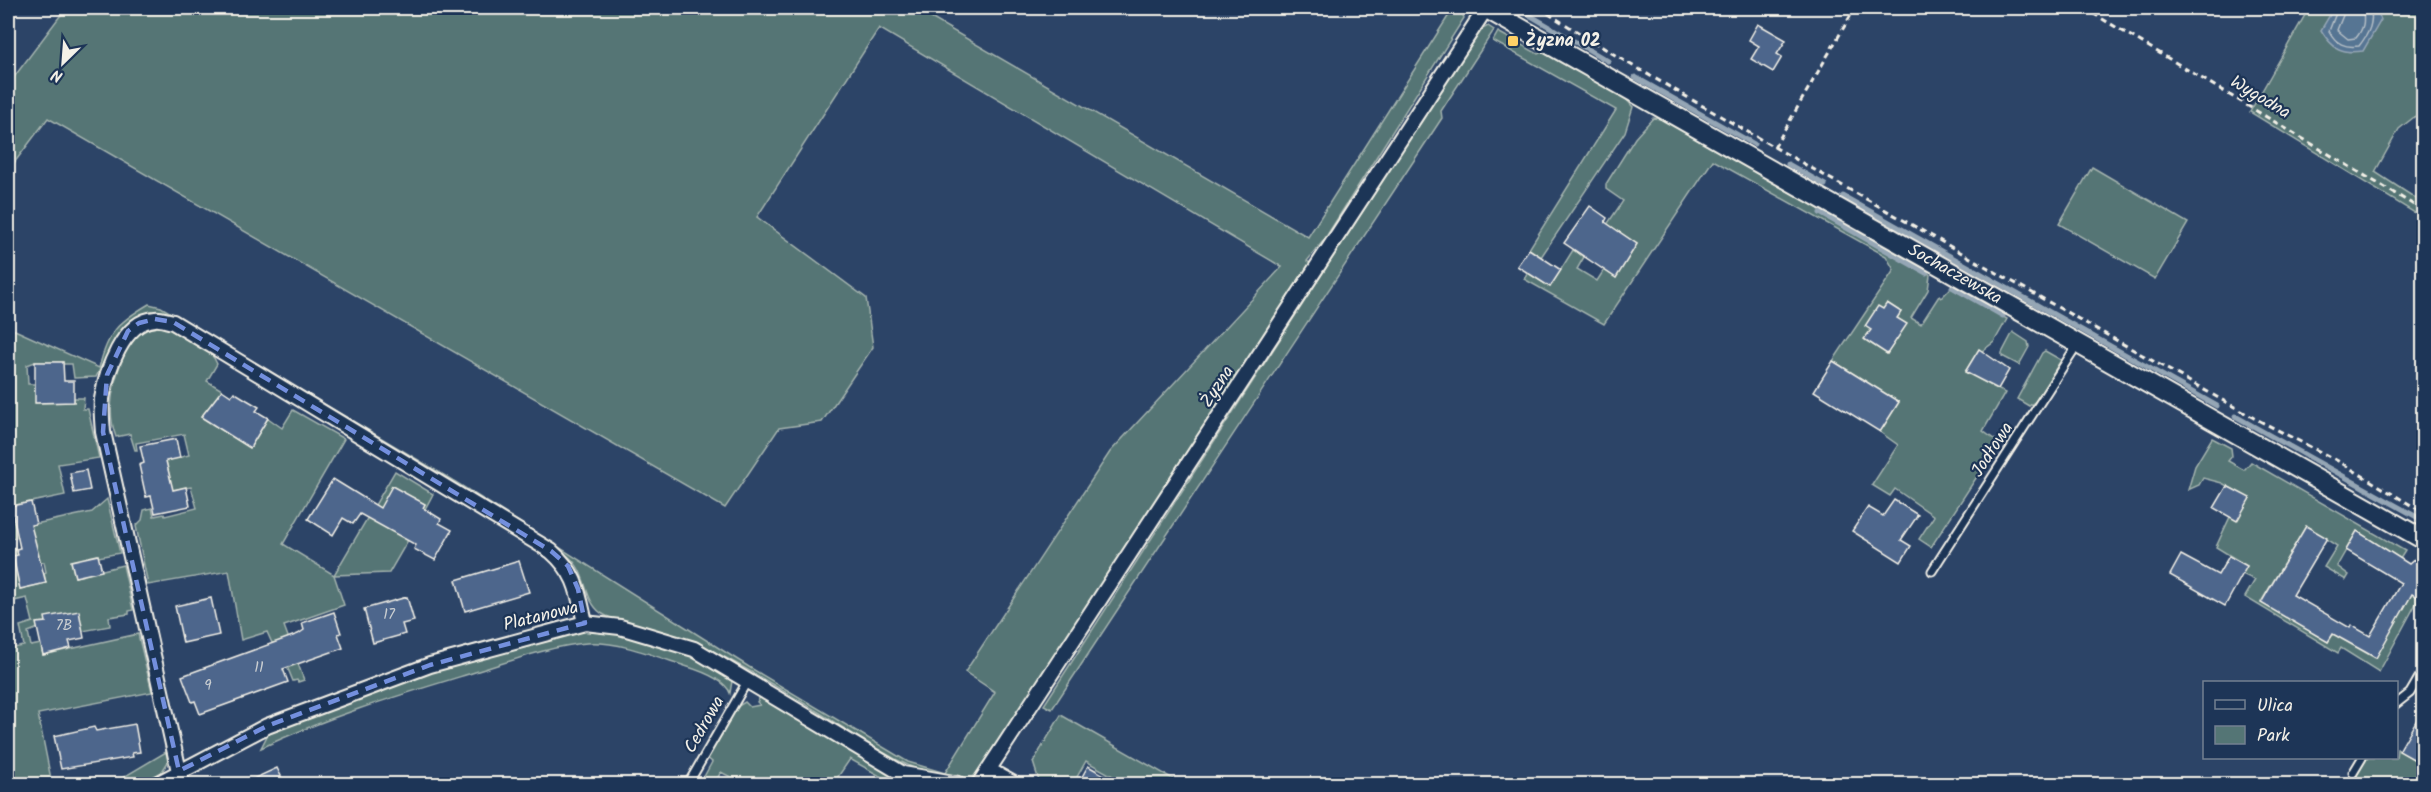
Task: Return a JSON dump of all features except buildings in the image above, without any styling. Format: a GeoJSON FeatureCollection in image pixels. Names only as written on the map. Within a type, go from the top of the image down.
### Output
{"type":"FeatureCollection","features":[{"type":"Feature","properties":{"kind":"street","name":"Sochaczewska"},"geometry":{"type":"LineString","coordinates":[[1486,8],[1763,168],[2424,540]]}},
{"type":"Feature","properties":{"kind":"street","name":"Żyzna"},"geometry":{"type":"LineString","coordinates":[[979,784],[1486,8]]}},
{"type":"Feature","properties":{"kind":"street"},"geometry":{"type":"LineString","coordinates":[[179,771],[103,432],[102,400],[107,375],[128,331],[139,323],[155,319],[173,322],[550,551],[568,566],[578,589],[585,623]]}},
{"type":"Feature","properties":{"kind":"street","name":"Platanowa"},"geometry":{"type":"LineString","coordinates":[[157,784],[267,726],[430,665],[585,623],[620,627],[694,649],[903,774],[959,784]]}},
{"type":"Feature","properties":{"kind":"street"},"geometry":{"type":"LineString","coordinates":[[989,770],[1014,784]]}},
{"type":"Feature","properties":{"kind":"lane","name":"Jodłowa"},"geometry":{"type":"LineString","coordinates":[[1932,571],[2077,345]]}},
{"type":"Feature","properties":{"kind":"lane"},"geometry":{"type":"LineString","coordinates":[[2398,703],[2410,693],[2424,669]]}},
{"type":"Feature","properties":{"kind":"lane","name":"Cedrowa"},"geometry":{"type":"LineString","coordinates":[[688,784],[748,680]]}},
{"type":"Feature","properties":{"kind":"lane"},"geometry":{"type":"LineString","coordinates":[[2353,774],[2361,759]]}},
{"type":"Feature","properties":{"kind":"lane"},"geometry":{"type":"LineString","coordinates":[[179,771],[187,784]]}},
{"type":"Feature","properties":{"kind":"path"},"geometry":{"type":"LineString","coordinates":[[1539,8],[1628,63],[1774,147],[2254,418],[2338,461],[2424,513]]}},
{"type":"Feature","properties":{"kind":"path"},"geometry":{"type":"LineString","coordinates":[[1763,168],[1854,8]]}},
{"type":"Feature","properties":{"kind":"path","name":"Wygodna"},"geometry":{"type":"LineString","coordinates":[[2084,8],[2424,211]]}},
{"type":"Feature","properties":{"kind":"highlighted area"},"geometry":{"type":"Polygon","coordinates":[[[155,319],[173,322],[551,551],[568,566],[578,589],[585,623],[430,665],[267,726],[179,771],[103,432],[107,375],[128,331],[139,323],[155,319]]]}},
{"type":"Feature","properties":{"kind":"green space"},"geometry":{"type":"Polygon","coordinates":[[[66,8],[914,8],[1308,237],[1449,15],[1444,8],[1460,8],[1464,18],[1324,240],[1307,261],[1313,265],[984,768],[973,777],[965,780],[948,779],[909,766],[708,648],[681,637],[611,619],[595,607],[579,570],[568,556],[369,431],[173,317],[151,311],[125,330],[96,377],[74,378],[72,364],[63,364],[63,362],[35,362],[27,365],[28,384],[35,384],[36,403],[74,402],[74,398],[84,398],[83,409],[88,409],[99,458],[58,464],[65,495],[12,506],[16,528],[92,512],[107,499],[120,553],[71,562],[75,577],[123,565],[133,610],[129,611],[129,614],[109,617],[110,626],[83,631],[79,612],[72,614],[28,632],[31,646],[41,644],[43,655],[138,634],[152,692],[38,714],[52,784],[8,784],[8,649],[24,646],[20,626],[33,622],[27,598],[14,601],[12,590],[8,591],[8,544],[16,549],[18,555],[13,557],[20,589],[46,583],[44,573],[46,572],[44,562],[39,563],[20,537],[8,539],[8,327],[99,368],[106,345],[121,323],[149,304],[161,307],[457,483],[749,667],[908,762],[945,773],[995,692],[965,672],[1110,452],[1282,267],[879,28],[757,217],[866,298],[873,347],[822,422],[779,428],[725,508],[48,118],[8,171],[8,85],[66,8]]]}},
{"type":"Feature","properties":{"kind":"green space"},"geometry":{"type":"Polygon","coordinates":[[[2309,8],[2423,8],[2423,110],[2399,129],[2375,172],[2423,203],[2423,218],[2250,112],[2309,8]]]}},
{"type":"Feature","properties":{"kind":"green space"},"geometry":{"type":"Polygon","coordinates":[[[1488,26],[1494,30],[1441,111],[1442,118],[1052,709],[1044,705],[1479,31],[1488,26]]]}},
{"type":"Feature","properties":{"kind":"green space"},"geometry":{"type":"Polygon","coordinates":[[[1498,32],[1538,54],[1542,52],[1625,98],[1633,107],[1625,132],[1541,257],[1529,249],[1616,110],[1493,41],[1498,32]]]}},
{"type":"Feature","properties":{"kind":"green space"},"geometry":{"type":"Polygon","coordinates":[[[1653,118],[1661,119],[1926,270],[1930,275],[1928,290],[1911,318],[1921,324],[1939,296],[1941,298],[1952,287],[2007,319],[1994,342],[1982,351],[1979,349],[1965,372],[2005,393],[1983,431],[1999,443],[1931,547],[1919,539],[1934,516],[1895,489],[1890,496],[1872,485],[1898,445],[1880,432],[1899,402],[1833,361],[1894,270],[1886,256],[1713,160],[1604,324],[1524,279],[1528,273],[1550,287],[1573,250],[1584,257],[1577,269],[1597,281],[1604,270],[1616,278],[1637,244],[1618,231],[1611,242],[1600,235],[1623,201],[1606,189],[1606,184],[1635,138],[1653,118]],[[1887,303],[1865,340],[1887,354],[1906,324],[1897,318],[1901,312],[1887,303]]]}},
{"type":"Feature","properties":{"kind":"green space"},"geometry":{"type":"Polygon","coordinates":[[[2092,167],[2188,223],[2155,279],[2059,224],[2092,167]]]}},
{"type":"Feature","properties":{"kind":"green space"},"geometry":{"type":"Polygon","coordinates":[[[162,326],[194,341],[213,357],[217,364],[207,381],[222,390],[201,417],[250,448],[268,418],[282,428],[293,410],[344,439],[283,544],[334,575],[344,605],[284,626],[304,680],[293,681],[277,642],[272,643],[267,632],[241,640],[229,571],[148,585],[136,526],[142,520],[144,510],[152,508],[154,516],[164,514],[165,516],[197,508],[191,487],[172,490],[166,461],[189,455],[184,434],[136,443],[137,450],[135,450],[130,434],[116,437],[111,410],[115,382],[130,342],[137,331],[162,326]]]}},
{"type":"Feature","properties":{"kind":"green space"},"geometry":{"type":"Polygon","coordinates":[[[2013,332],[2028,342],[2029,347],[2019,365],[2002,356],[2013,332]]]}},
{"type":"Feature","properties":{"kind":"green space"},"geometry":{"type":"Polygon","coordinates":[[[2045,351],[2061,360],[2037,400],[2029,406],[2017,399],[2045,351]]]}},
{"type":"Feature","properties":{"kind":"green space"},"geometry":{"type":"Polygon","coordinates":[[[2212,438],[2231,448],[2232,456],[2228,461],[2244,470],[2251,462],[2405,551],[2400,559],[2357,531],[2337,566],[2349,575],[2346,580],[2324,567],[2337,546],[2306,526],[2261,602],[2328,642],[2333,634],[2375,658],[2412,594],[2419,598],[2379,672],[2341,648],[2338,653],[2245,597],[2255,580],[2242,574],[2247,566],[2216,547],[2230,517],[2250,499],[2222,483],[2203,478],[2199,485],[2188,490],[2195,466],[2212,438]]]}},
{"type":"Feature","properties":{"kind":"green space"},"geometry":{"type":"Polygon","coordinates":[[[395,471],[433,494],[425,509],[423,508],[425,504],[392,486],[411,535],[389,573],[334,575],[395,471]]]}},
{"type":"Feature","properties":{"kind":"green space"},"geometry":{"type":"Polygon","coordinates":[[[586,631],[622,635],[665,644],[704,659],[720,669],[732,681],[730,693],[723,683],[697,670],[612,644],[587,643],[558,647],[529,655],[365,707],[261,748],[268,734],[280,725],[318,711],[469,661],[586,631]]]}},
{"type":"Feature","properties":{"kind":"green space"},"geometry":{"type":"Polygon","coordinates":[[[760,697],[772,699],[908,781],[920,784],[894,784],[850,759],[833,784],[744,784],[721,772],[714,784],[700,784],[712,762],[706,757],[735,708],[745,702],[750,707],[760,705],[757,702],[760,697]]]}},
{"type":"Feature","properties":{"kind":"green space"},"geometry":{"type":"Polygon","coordinates":[[[1061,715],[1182,784],[1127,784],[1086,761],[1077,777],[1081,780],[1078,784],[1040,784],[1033,762],[1061,715]]]}},
{"type":"Feature","properties":{"kind":"green space"},"geometry":{"type":"Polygon","coordinates":[[[2398,750],[2423,765],[2423,784],[2371,784],[2356,776],[2366,759],[2398,759],[2398,750]]]}},
{"type":"Feature","properties":{"kind":"green space"},"geometry":{"type":"Polygon","coordinates":[[[166,752],[168,762],[154,784],[112,784],[166,752]]]}},
{"type":"Feature","properties":{"kind":"water"},"geometry":{"type":"Polygon","coordinates":[[[2334,8],[2376,8],[2381,20],[2363,51],[2343,51],[2329,42],[2321,30],[2334,8]]]}},
{"type":"Feature","properties":{"kind":"waterway"},"geometry":{"type":"LineString","coordinates":[[1526,13],[1608,61]]}},
{"type":"Feature","properties":{"kind":"waterway"},"geometry":{"type":"LineString","coordinates":[[1635,77],[1754,144]]}},
{"type":"Feature","properties":{"kind":"waterway"},"geometry":{"type":"LineString","coordinates":[[1788,164],[1825,185]]}},
{"type":"Feature","properties":{"kind":"waterway"},"geometry":{"type":"LineString","coordinates":[[1843,196],[2217,406]]}},
{"type":"Feature","properties":{"kind":"waterway"},"geometry":{"type":"LineString","coordinates":[[1820,213],[1926,273]]}},
{"type":"Feature","properties":{"kind":"waterway"},"geometry":{"type":"LineString","coordinates":[[1952,287],[2003,316]]}},
{"type":"Feature","properties":{"kind":"waterway"},"geometry":{"type":"LineString","coordinates":[[2235,416],[2424,521]]}},
{"type":"Feature","properties":{"kind":"place","name":"Żyzna 02"},"geometry":{"type":"Point","coordinates":[1513,41]}}]}
